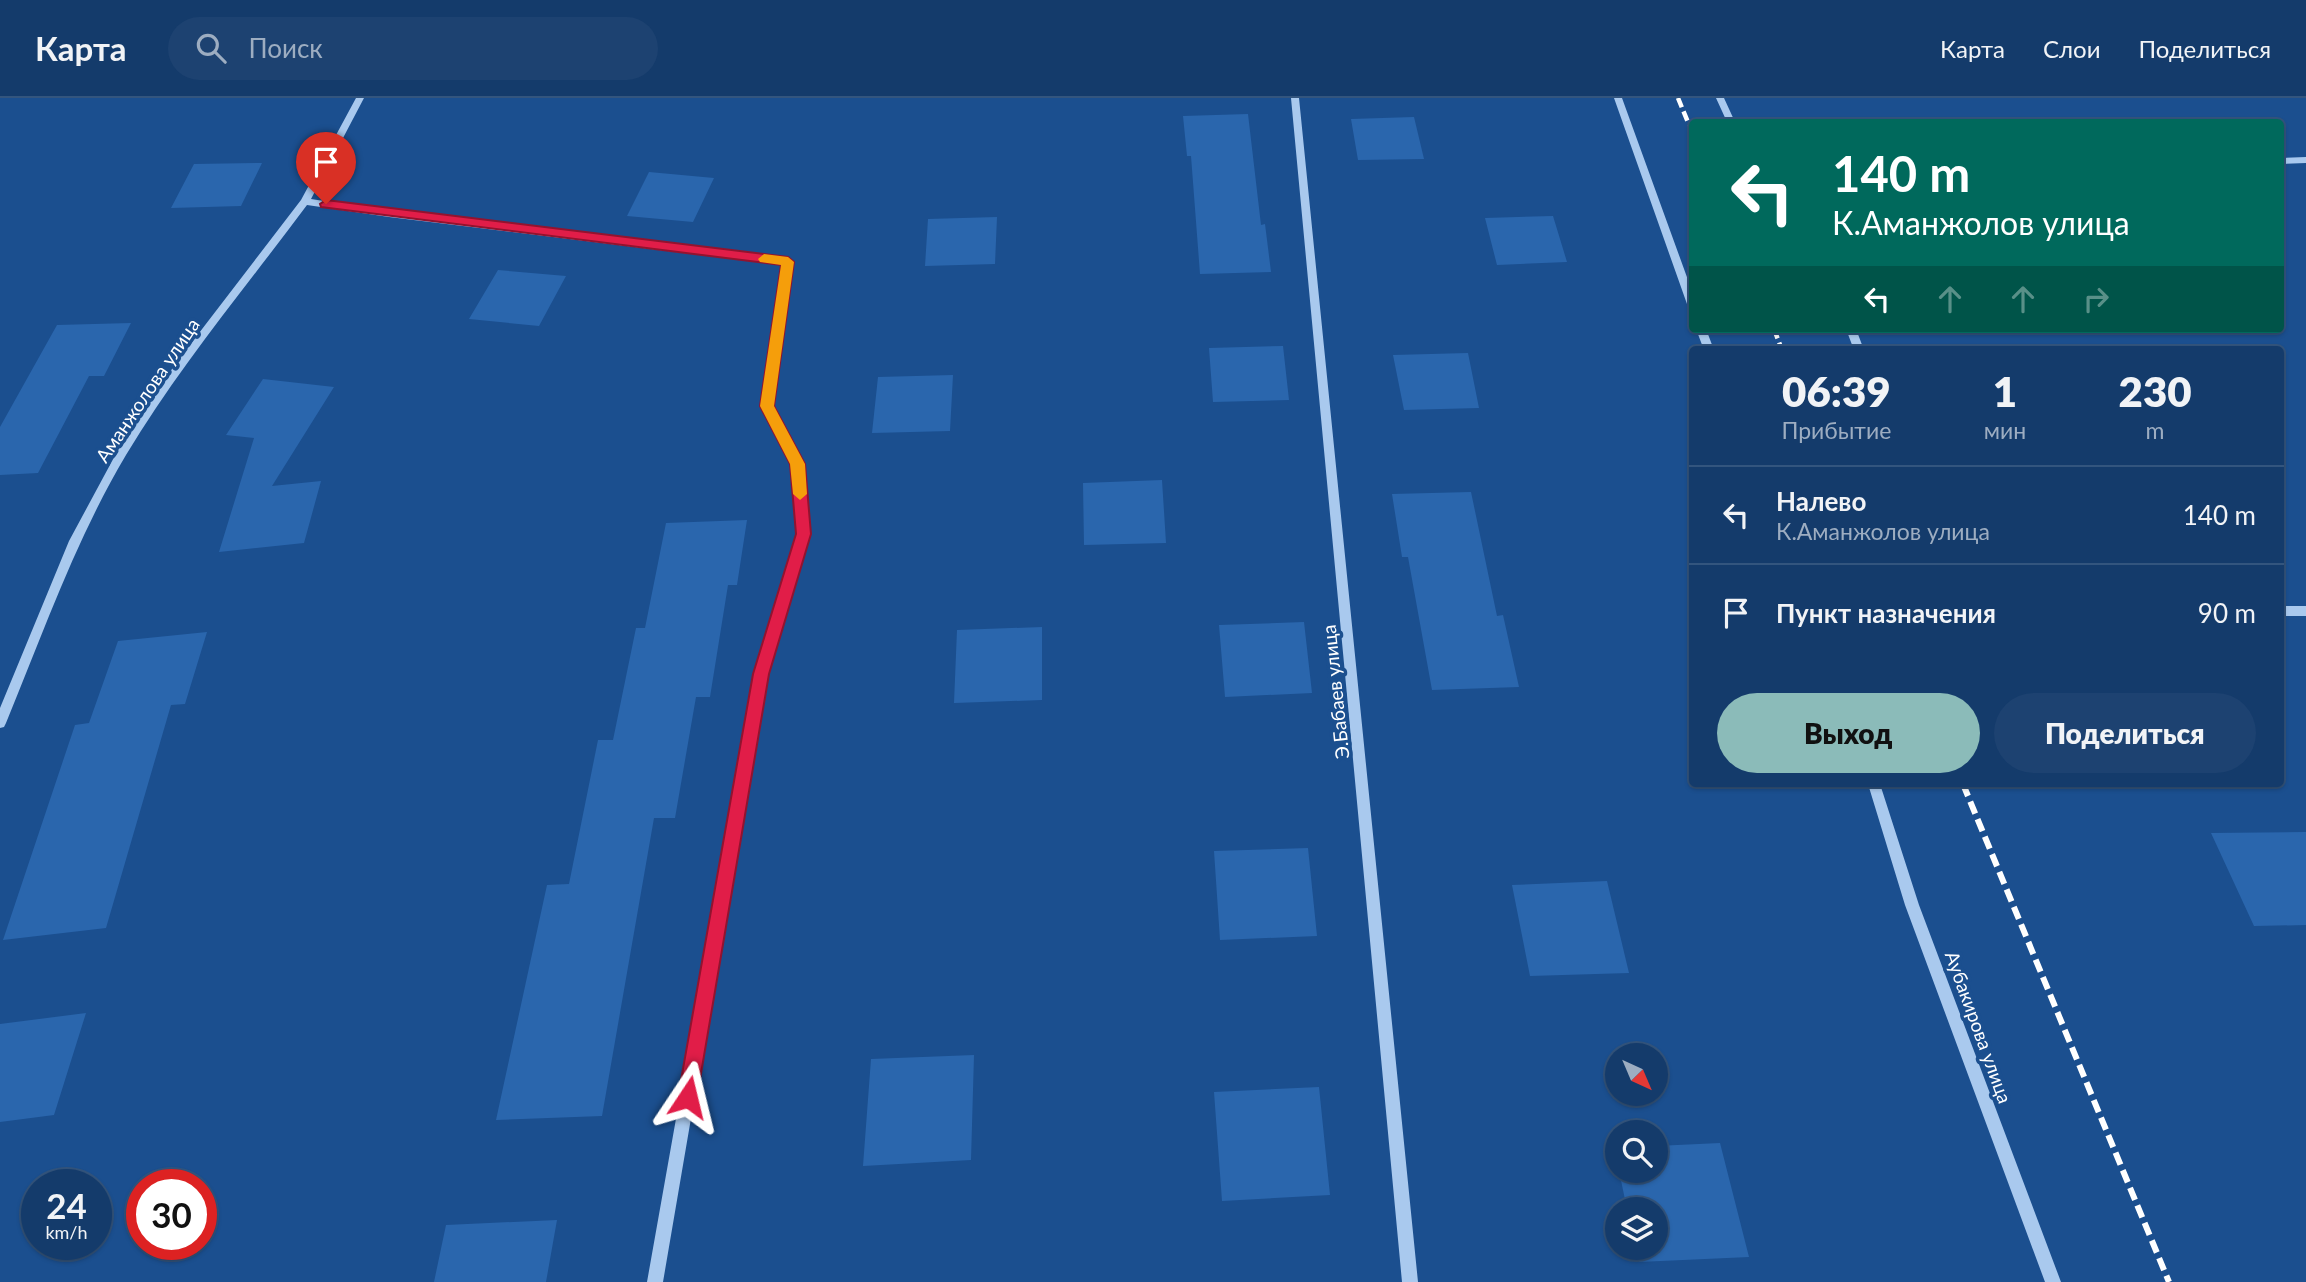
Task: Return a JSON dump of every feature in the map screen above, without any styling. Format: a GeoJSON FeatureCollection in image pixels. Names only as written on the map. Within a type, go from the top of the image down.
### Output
{"type":"FeatureCollection","features":[{"type":"Feature","properties":{"kind":"street","name":"Аманжолова улица"},"geometry":{"type":"LineString","coordinates":[[0,723],[75,541],[122,453],[180,366],[305,201],[360,98]]}},
{"type":"Feature","properties":{"kind":"street","name":"Э.Бабаев улица"},"geometry":{"type":"LineString","coordinates":[[1295,98],[1410,1282]]}},
{"type":"Feature","properties":{"kind":"street"},"geometry":{"type":"LineString","coordinates":[[1618,98],[1689,296]]}},
{"type":"Feature","properties":{"kind":"street"},"geometry":{"type":"LineString","coordinates":[[1720,98],[1730,119]]}},
{"type":"Feature","properties":{"kind":"street"},"geometry":{"type":"LineString","coordinates":[[2284,161],[2306,160]]}},
{"type":"Feature","properties":{"kind":"street"},"geometry":{"type":"LineString","coordinates":[[305,201],[388,214],[788,262],[767,406],[797,464],[803,534],[761,674],[656,1282]]}},
{"type":"Feature","properties":{"kind":"street"},"geometry":{"type":"LineString","coordinates":[[2284,611],[2306,611]]}},
{"type":"Feature","properties":{"kind":"street","name":"Аубакирова улица"},"geometry":{"type":"LineString","coordinates":[[1875,787],[1912,905],[2053,1282]]}},
{"type":"Feature","properties":{"kind":"building"},"geometry":{"type":"Polygon","coordinates":[[[1248,114],[1261,225],[1265,224],[1271,272],[1200,274],[1191,156],[1187,156],[1183,116],[1248,114]]]}},
{"type":"Feature","properties":{"kind":"building"},"geometry":{"type":"Polygon","coordinates":[[[1414,117],[1424,159],[1358,160],[1351,119],[1414,117]]]}},
{"type":"Feature","properties":{"kind":"building"},"geometry":{"type":"Polygon","coordinates":[[[262,163],[241,206],[171,208],[194,164],[262,163]]]}},
{"type":"Feature","properties":{"kind":"building"},"geometry":{"type":"Polygon","coordinates":[[[649,172],[714,178],[693,222],[627,216],[649,172]]]}},
{"type":"Feature","properties":{"kind":"building"},"geometry":{"type":"Polygon","coordinates":[[[1553,216],[1567,262],[1497,265],[1485,218],[1553,216]]]}},
{"type":"Feature","properties":{"kind":"building"},"geometry":{"type":"Polygon","coordinates":[[[997,217],[995,264],[925,266],[928,219],[997,217]]]}},
{"type":"Feature","properties":{"kind":"building"},"geometry":{"type":"Polygon","coordinates":[[[498,270],[566,276],[539,326],[469,319],[498,270]]]}},
{"type":"Feature","properties":{"kind":"building"},"geometry":{"type":"Polygon","coordinates":[[[131,323],[104,376],[89,376],[38,473],[0,475],[0,427],[57,325],[131,323]]]}},
{"type":"Feature","properties":{"kind":"building"},"geometry":{"type":"Polygon","coordinates":[[[1283,346],[1289,400],[1213,402],[1209,348],[1283,346]]]}},
{"type":"Feature","properties":{"kind":"building"},"geometry":{"type":"Polygon","coordinates":[[[1468,353],[1479,408],[1404,410],[1393,355],[1468,353]]]}},
{"type":"Feature","properties":{"kind":"building"},"geometry":{"type":"Polygon","coordinates":[[[953,375],[950,431],[872,433],[878,377],[953,375]]]}},
{"type":"Feature","properties":{"kind":"building"},"geometry":{"type":"Polygon","coordinates":[[[263,379],[334,387],[272,486],[321,481],[304,543],[219,552],[254,438],[226,435],[263,379]]]}},
{"type":"Feature","properties":{"kind":"building"},"geometry":{"type":"Polygon","coordinates":[[[1162,480],[1166,543],[1084,545],[1083,483],[1162,480]]]}},
{"type":"Feature","properties":{"kind":"building"},"geometry":{"type":"Polygon","coordinates":[[[1471,492],[1497,616],[1503,615],[1519,687],[1432,690],[1408,557],[1402,557],[1392,494],[1471,492]]]}},
{"type":"Feature","properties":{"kind":"building"},"geometry":{"type":"Polygon","coordinates":[[[747,520],[737,585],[728,585],[710,697],[696,697],[675,818],[654,818],[602,1116],[496,1120],[547,885],[569,884],[598,740],[613,740],[636,628],[645,628],[666,523],[747,520]]]}},
{"type":"Feature","properties":{"kind":"building"},"geometry":{"type":"Polygon","coordinates":[[[1304,622],[1312,693],[1225,697],[1219,625],[1304,622]]]}},
{"type":"Feature","properties":{"kind":"building"},"geometry":{"type":"Polygon","coordinates":[[[1042,627],[1042,700],[954,703],[957,630],[1042,627]]]}},
{"type":"Feature","properties":{"kind":"building"},"geometry":{"type":"Polygon","coordinates":[[[207,632],[185,704],[171,705],[106,928],[3,940],[75,725],[89,723],[118,641],[207,632]]]}},
{"type":"Feature","properties":{"kind":"building"},"geometry":{"type":"Polygon","coordinates":[[[2306,832],[2306,925],[2254,926],[2211,833],[2306,832]]]}},
{"type":"Feature","properties":{"kind":"building"},"geometry":{"type":"Polygon","coordinates":[[[1308,848],[1317,936],[1220,940],[1214,851],[1308,848]]]}},
{"type":"Feature","properties":{"kind":"building"},"geometry":{"type":"Polygon","coordinates":[[[1607,881],[1629,973],[1530,976],[1512,885],[1607,881]]]}},
{"type":"Feature","properties":{"kind":"building"},"geometry":{"type":"Polygon","coordinates":[[[86,1013],[54,1115],[0,1122],[0,1024],[86,1013]]]}},
{"type":"Feature","properties":{"kind":"building"},"geometry":{"type":"Polygon","coordinates":[[[974,1055],[971,1160],[863,1166],[871,1059],[974,1055]]]}},
{"type":"Feature","properties":{"kind":"building"},"geometry":{"type":"Polygon","coordinates":[[[1319,1087],[1330,1195],[1222,1201],[1214,1092],[1319,1087]]]}},
{"type":"Feature","properties":{"kind":"building"},"geometry":{"type":"Polygon","coordinates":[[[1720,1143],[1749,1257],[1639,1262],[1668,1260],[1668,1197],[1624,1197],[1622,1183],[1668,1183],[1668,1145],[1720,1143]]]}},
{"type":"Feature","properties":{"kind":"building"},"geometry":{"type":"Polygon","coordinates":[[[557,1220],[546,1282],[434,1282],[446,1225],[557,1220]]]}},
{"type":"Feature","properties":{"kind":"railway"},"geometry":{"type":"LineString","coordinates":[[1678,98],[1689,125]]}},
{"type":"Feature","properties":{"kind":"railway"},"geometry":{"type":"LineString","coordinates":[[1776,333],[1780,346]]}},
{"type":"Feature","properties":{"kind":"railway"},"geometry":{"type":"LineString","coordinates":[[1964,787],[2169,1282]]}},
{"type":"Feature","properties":{"kind":"slow traffic"},"geometry":{"type":"LineString","coordinates":[[764,259],[788,262],[767,406],[797,464],[800,494]]}},
{"type":"Feature","properties":{"kind":"route"},"geometry":{"type":"LineString","coordinates":[[326,204],[388,214],[788,262],[767,406],[797,464],[803,534],[761,674],[688,1097]]}}]}
